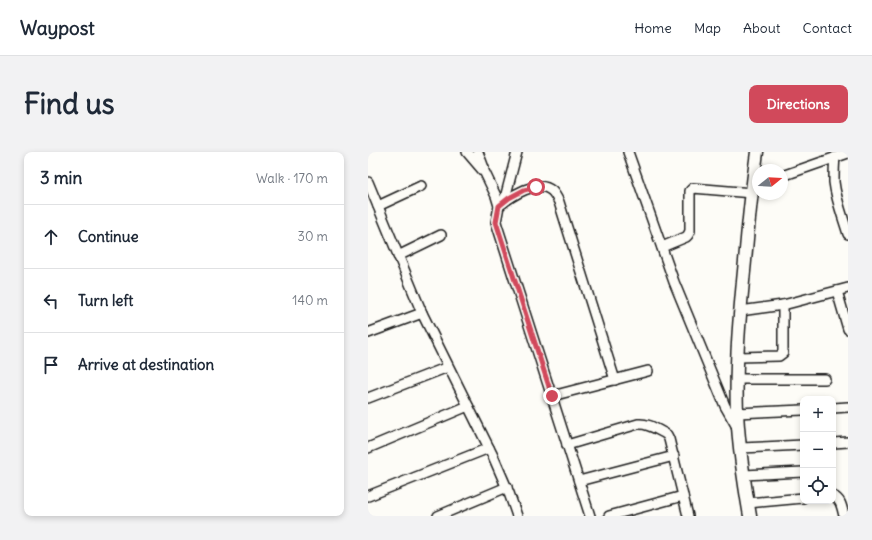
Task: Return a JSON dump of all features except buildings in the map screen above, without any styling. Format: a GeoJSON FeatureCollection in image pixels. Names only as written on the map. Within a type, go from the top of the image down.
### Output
{"type":"FeatureCollection","features":[{"type":"Feature","properties":{"kind":"street"},"geometry":{"type":"LineString","coordinates":[[467,152],[486,173]]}},
{"type":"Feature","properties":{"kind":"street"},"geometry":{"type":"LineString","coordinates":[[478,152],[496,196],[502,204]]}},
{"type":"Feature","properties":{"kind":"street"},"geometry":{"type":"LineString","coordinates":[[517,152],[496,222],[590,516]]}},
{"type":"Feature","properties":{"kind":"street"},"geometry":{"type":"LineString","coordinates":[[628,152],[674,282],[725,406],[739,430]]}},
{"type":"Feature","properties":{"kind":"street"},"geometry":{"type":"LineString","coordinates":[[756,164],[757,152]]}},
{"type":"Feature","properties":{"kind":"street"},"geometry":{"type":"LineString","coordinates":[[788,174],[841,154]]}},
{"type":"Feature","properties":{"kind":"street"},"geometry":{"type":"LineString","coordinates":[[841,154],[834,168],[834,182],[848,234]]}},
{"type":"Feature","properties":{"kind":"street"},"geometry":{"type":"LineString","coordinates":[[368,182],[422,313],[489,448],[507,487],[517,516]]}},
{"type":"Feature","properties":{"kind":"street"},"geometry":{"type":"LineString","coordinates":[[378,206],[421,186]]}},
{"type":"Feature","properties":{"kind":"street"},"geometry":{"type":"LineString","coordinates":[[502,204],[524,190],[544,187],[552,191],[559,202],[615,380]]}},
{"type":"Feature","properties":{"kind":"street"},"geometry":{"type":"LineString","coordinates":[[662,247],[686,238],[688,235],[690,231],[691,189],[752,188]]}},
{"type":"Feature","properties":{"kind":"street"},"geometry":{"type":"LineString","coordinates":[[750,516],[740,448],[737,379],[740,311],[753,200]]}},
{"type":"Feature","properties":{"kind":"street"},"geometry":{"type":"LineString","coordinates":[[398,256],[441,235]]}},
{"type":"Feature","properties":{"kind":"street"},"geometry":{"type":"LineString","coordinates":[[740,311],[783,305],[848,288]]}},
{"type":"Feature","properties":{"kind":"street"},"geometry":{"type":"LineString","coordinates":[[837,291],[848,329]]}},
{"type":"Feature","properties":{"kind":"street"},"geometry":{"type":"LineString","coordinates":[[738,357],[779,356],[783,353],[783,305]]}},
{"type":"Feature","properties":{"kind":"street"},"geometry":{"type":"LineString","coordinates":[[368,332],[422,313]]}},
{"type":"Feature","properties":{"kind":"street"},"geometry":{"type":"LineString","coordinates":[[368,398],[448,367]]}},
{"type":"Feature","properties":{"kind":"street"},"geometry":{"type":"LineString","coordinates":[[552,396],[648,371]]}},
{"type":"Feature","properties":{"kind":"street"},"geometry":{"type":"LineString","coordinates":[[737,379],[825,379]]}},
{"type":"Feature","properties":{"kind":"street"},"geometry":{"type":"LineString","coordinates":[[368,448],[468,406]]}},
{"type":"Feature","properties":{"kind":"street"},"geometry":{"type":"LineString","coordinates":[[836,408],[848,407]]}},
{"type":"Feature","properties":{"kind":"street"},"geometry":{"type":"LineString","coordinates":[[738,414],[800,410]]}},
{"type":"Feature","properties":{"kind":"street"},"geometry":{"type":"LineString","coordinates":[[567,444],[638,424],[648,425],[667,435],[674,456],[688,516]]}},
{"type":"Feature","properties":{"kind":"street"},"geometry":{"type":"LineString","coordinates":[[836,443],[848,442]]}},
{"type":"Feature","properties":{"kind":"street"},"geometry":{"type":"LineString","coordinates":[[740,448],[800,445]]}},
{"type":"Feature","properties":{"kind":"street"},"geometry":{"type":"LineString","coordinates":[[368,496],[489,448]]}},
{"type":"Feature","properties":{"kind":"street"},"geometry":{"type":"LineString","coordinates":[[579,482],[674,456]]}},
{"type":"Feature","properties":{"kind":"street"},"geometry":{"type":"LineString","coordinates":[[744,475],[800,472]]}},
{"type":"Feature","properties":{"kind":"street"},"geometry":{"type":"LineString","coordinates":[[438,516],[507,487]]}},
{"type":"Feature","properties":{"kind":"street"},"geometry":{"type":"LineString","coordinates":[[609,516],[683,496]]}},
{"type":"Feature","properties":{"kind":"street"},"geometry":{"type":"LineString","coordinates":[[836,497],[848,496]]}},
{"type":"Feature","properties":{"kind":"street"},"geometry":{"type":"LineString","coordinates":[[748,503],[800,498]]}},
{"type":"Feature","properties":{"kind":"street"},"geometry":{"type":"LineString","coordinates":[[836,498],[839,500],[844,516]]}},
{"type":"Feature","properties":{"kind":"route"},"geometry":{"type":"LineString","coordinates":[[536,187],[524,190],[509,198],[499,206],[496,222],[552,396]]}}]}
